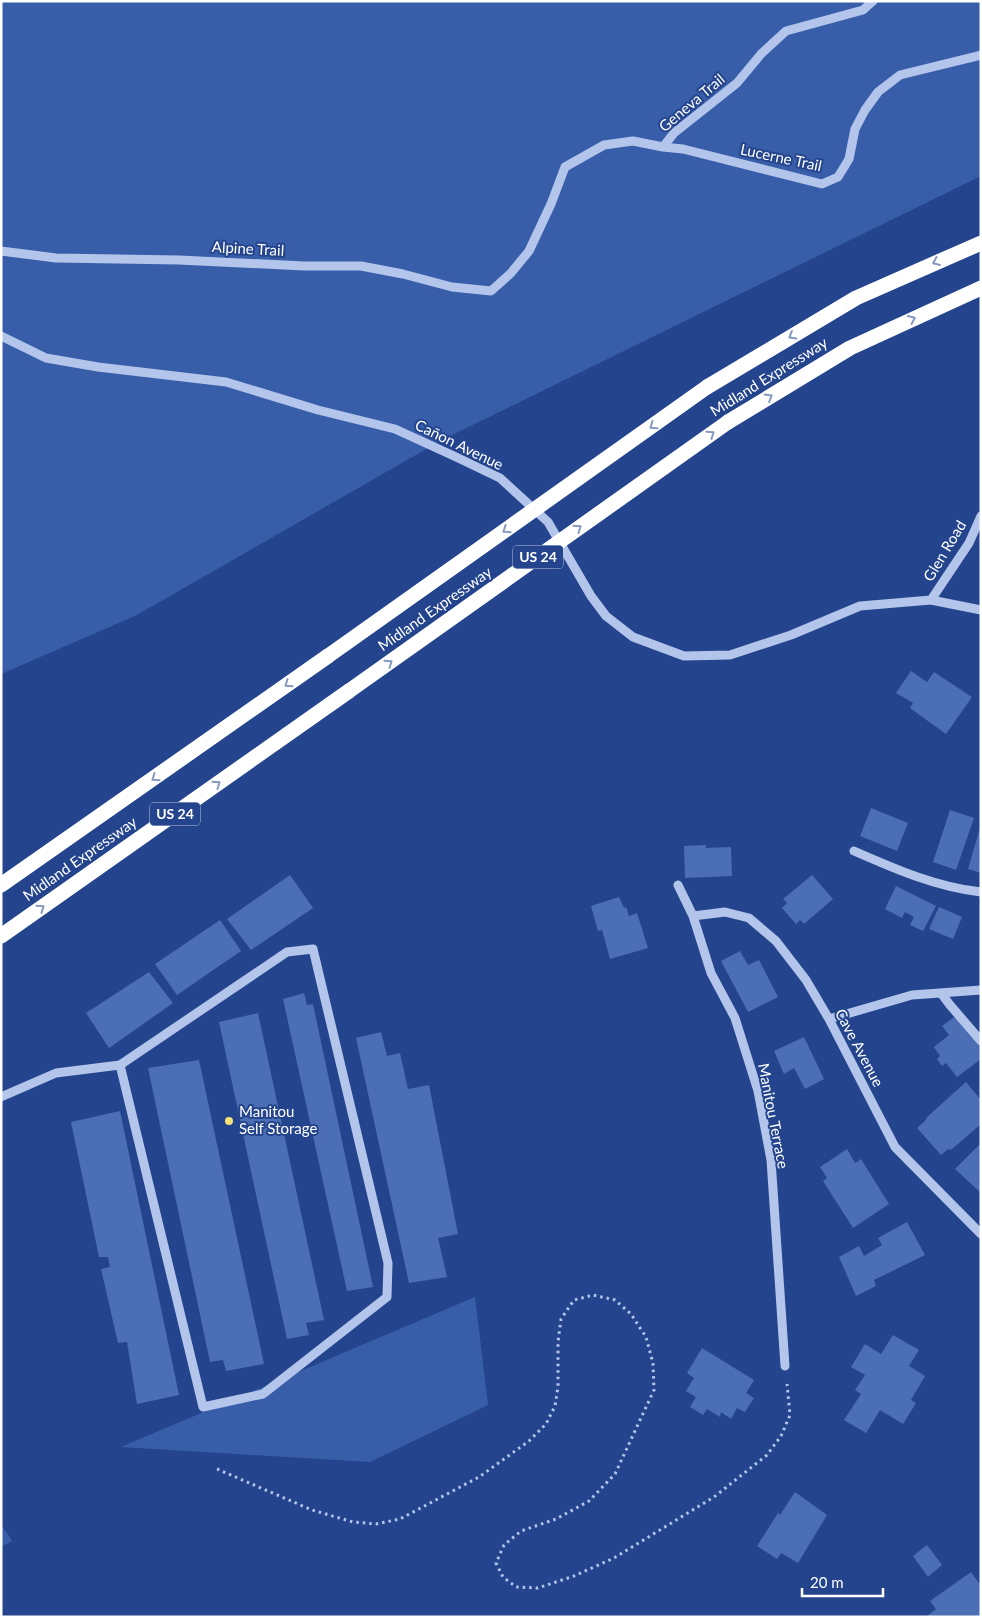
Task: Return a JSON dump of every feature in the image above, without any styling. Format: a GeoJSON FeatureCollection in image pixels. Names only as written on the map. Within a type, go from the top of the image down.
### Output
{"type":"FeatureCollection","features":[{"type":"Feature","properties":{"kind":"highway","name":"Midland Expressway"},"geometry":{"type":"LineString","coordinates":[[1,885],[707,388],[856,298],[981,243]]}},
{"type":"Feature","properties":{"kind":"highway","name":"Midland Expressway"},"geometry":{"type":"LineString","coordinates":[[1,936],[728,422],[850,348],[981,288]]}},
{"type":"Feature","properties":{"kind":"street","name":"Geneva Trail"},"geometry":{"type":"LineString","coordinates":[[491,291],[511,273],[529,251],[551,204],[565,167],[604,145],[633,141],[663,146],[674,133],[737,83],[760,54],[786,31],[863,10],[873,1]]}},
{"type":"Feature","properties":{"kind":"street","name":"Lucerne Trail"},"geometry":{"type":"LineString","coordinates":[[663,146],[822,184],[838,177],[849,160],[855,129],[865,110],[878,92],[900,75],[981,55]]}},
{"type":"Feature","properties":{"kind":"street","name":"Alpine Trail"},"geometry":{"type":"LineString","coordinates":[[1,251],[56,258],[361,266],[403,274],[452,287],[491,291]]}},
{"type":"Feature","properties":{"kind":"street","name":"Cañon Avenue"},"geometry":{"type":"LineString","coordinates":[[1,336],[46,358],[98,367],[226,382],[318,410],[395,429],[454,456],[500,478],[548,522],[591,596],[606,616],[633,637],[684,656],[730,655],[791,635],[860,606],[931,600],[981,610]]}},
{"type":"Feature","properties":{"kind":"street","name":"Glen Road"},"geometry":{"type":"LineString","coordinates":[[931,600],[969,543],[981,516]]}},
{"type":"Feature","properties":{"kind":"street"},"geometry":{"type":"LineString","coordinates":[[854,851],[900,871],[958,889],[981,892]]}},
{"type":"Feature","properties":{"kind":"street","name":"Manitou Terrace"},"geometry":{"type":"LineString","coordinates":[[678,885],[693,916],[711,973],[736,1018],[758,1091],[771,1160],[785,1366]]}},
{"type":"Feature","properties":{"kind":"street","name":"Cave Avenue"},"geometry":{"type":"LineString","coordinates":[[693,916],[725,912],[749,918],[776,941],[806,980],[829,1019],[895,1147],[981,1234]]}},
{"type":"Feature","properties":{"kind":"street"},"geometry":{"type":"LineString","coordinates":[[1,1097],[56,1073],[120,1065],[286,952],[313,949],[388,1263],[387,1297],[264,1394],[204,1407],[120,1065]]}},
{"type":"Feature","properties":{"kind":"street"},"geometry":{"type":"LineString","coordinates":[[829,1019],[912,995],[981,990]]}},
{"type":"Feature","properties":{"kind":"street"},"geometry":{"type":"LineString","coordinates":[[941,993],[981,1041]]}},
{"type":"Feature","properties":{"kind":"path"},"geometry":{"type":"LineString","coordinates":[[217,1469],[312,1510],[353,1522],[376,1524],[400,1519],[478,1477],[529,1441],[546,1424],[555,1406],[558,1387],[558,1342],[561,1319],[574,1300],[593,1296],[615,1300],[630,1314],[646,1337],[653,1363],[654,1390],[615,1474],[589,1501],[556,1519],[521,1531],[504,1545],[496,1563],[504,1577],[516,1587],[538,1588],[574,1576],[614,1558],[714,1496],[767,1455],[781,1436],[790,1415],[785,1366]]}},
{"type":"Feature","properties":{"kind":"shaded area"},"geometry":{"type":"Polygon","coordinates":[[[1,1],[981,1],[981,176],[442,440],[135,616],[1,674],[1,1]]]}},
{"type":"Feature","properties":{"kind":"shaded area"},"geometry":{"type":"Polygon","coordinates":[[[475,1297],[488,1405],[370,1462],[121,1447],[475,1297]]]}},
{"type":"Feature","properties":{"kind":"shaded area"},"geometry":{"type":"Polygon","coordinates":[[[1,1524],[12,1541],[1,1547],[1,1524]]]}},
{"type":"Feature","properties":{"kind":"building"},"geometry":{"type":"Polygon","coordinates":[[[911,671],[927,682],[934,672],[972,697],[946,734],[910,708],[913,703],[896,693],[911,671]]]}},
{"type":"Feature","properties":{"kind":"building"},"geometry":{"type":"Polygon","coordinates":[[[871,808],[908,823],[897,851],[860,836],[871,808]]]}},
{"type":"Feature","properties":{"kind":"building"},"geometry":{"type":"Polygon","coordinates":[[[950,810],[974,818],[956,870],[933,862],[950,810]]]}},
{"type":"Feature","properties":{"kind":"building"},"geometry":{"type":"Polygon","coordinates":[[[981,829],[981,873],[968,869],[981,829]]]}},
{"type":"Feature","properties":{"kind":"building"},"geometry":{"type":"Polygon","coordinates":[[[706,845],[706,848],[731,847],[732,876],[685,878],[684,846],[706,845]]]}},
{"type":"Feature","properties":{"kind":"building"},"geometry":{"type":"Polygon","coordinates":[[[290,875],[313,908],[251,950],[227,919],[290,875]]]}},
{"type":"Feature","properties":{"kind":"building"},"geometry":{"type":"Polygon","coordinates":[[[812,875],[833,899],[804,924],[800,920],[796,924],[782,908],[787,903],[783,899],[812,875]]]}},
{"type":"Feature","properties":{"kind":"building"},"geometry":{"type":"Polygon","coordinates":[[[896,886],[936,906],[923,931],[910,925],[914,917],[905,912],[902,918],[885,909],[896,886]]]}},
{"type":"Feature","properties":{"kind":"building"},"geometry":{"type":"Polygon","coordinates":[[[619,897],[624,908],[626,907],[629,916],[637,913],[648,948],[610,959],[602,930],[598,931],[591,906],[619,897]]]}},
{"type":"Feature","properties":{"kind":"building"},"geometry":{"type":"Polygon","coordinates":[[[939,907],[962,917],[953,939],[929,929],[939,907]]]}},
{"type":"Feature","properties":{"kind":"building"},"geometry":{"type":"Polygon","coordinates":[[[220,920],[241,951],[177,995],[155,964],[220,920]]]}},
{"type":"Feature","properties":{"kind":"building"},"geometry":{"type":"Polygon","coordinates":[[[740,951],[748,965],[759,960],[778,997],[748,1012],[721,961],[740,951]]]}},
{"type":"Feature","properties":{"kind":"building"},"geometry":{"type":"Polygon","coordinates":[[[149,972],[173,1003],[109,1048],[86,1013],[149,972]]]}},
{"type":"Feature","properties":{"kind":"building"},"geometry":{"type":"Polygon","coordinates":[[[304,993],[307,1005],[313,1004],[373,1287],[347,1291],[283,999],[304,993]]]}},
{"type":"Feature","properties":{"kind":"building"},"geometry":{"type":"Polygon","coordinates":[[[258,1013],[324,1320],[306,1323],[309,1335],[287,1339],[219,1022],[258,1013]]]}},
{"type":"Feature","properties":{"kind":"building"},"geometry":{"type":"Polygon","coordinates":[[[957,1015],[981,1046],[981,1059],[957,1077],[946,1063],[942,1066],[937,1059],[940,1056],[934,1047],[949,1035],[942,1026],[957,1015]]]}},
{"type":"Feature","properties":{"kind":"building"},"geometry":{"type":"Polygon","coordinates":[[[381,1032],[387,1056],[400,1053],[408,1089],[429,1085],[458,1234],[438,1238],[447,1277],[409,1283],[356,1038],[381,1032]]]}},
{"type":"Feature","properties":{"kind":"building"},"geometry":{"type":"Polygon","coordinates":[[[804,1037],[824,1079],[805,1089],[794,1068],[784,1074],[774,1051],[804,1037]]]}},
{"type":"Feature","properties":{"kind":"building"},"geometry":{"type":"Polygon","coordinates":[[[199,1060],[264,1364],[226,1371],[223,1360],[210,1362],[148,1068],[199,1060]]]}},
{"type":"Feature","properties":{"kind":"building"},"geometry":{"type":"Polygon","coordinates":[[[966,1082],[981,1100],[981,1124],[951,1150],[948,1149],[941,1155],[917,1128],[966,1082]]]}},
{"type":"Feature","properties":{"kind":"building"},"geometry":{"type":"Polygon","coordinates":[[[120,1111],[179,1395],[137,1404],[127,1342],[118,1343],[101,1269],[110,1267],[108,1257],[99,1257],[71,1122],[120,1111]]]}},
{"type":"Feature","properties":{"kind":"building"},"geometry":{"type":"Polygon","coordinates":[[[981,1143],[981,1193],[955,1169],[981,1143]]]}},
{"type":"Feature","properties":{"kind":"building"},"geometry":{"type":"Polygon","coordinates":[[[847,1149],[855,1163],[861,1159],[889,1204],[853,1228],[823,1181],[827,1178],[820,1167],[847,1149]]]}},
{"type":"Feature","properties":{"kind":"building"},"geometry":{"type":"Polygon","coordinates":[[[907,1222],[925,1255],[874,1280],[876,1286],[856,1296],[839,1257],[859,1246],[864,1256],[882,1245],[878,1238],[907,1222]]]}},
{"type":"Feature","properties":{"kind":"building"},"geometry":{"type":"Polygon","coordinates":[[[893,1335],[919,1350],[909,1366],[925,1376],[911,1400],[916,1403],[903,1424],[880,1410],[866,1433],[844,1420],[861,1394],[855,1390],[865,1375],[851,1367],[865,1344],[881,1354],[893,1335]]]}},
{"type":"Feature","properties":{"kind":"building"},"geometry":{"type":"Polygon","coordinates":[[[702,1348],[754,1380],[746,1393],[754,1398],[745,1412],[737,1408],[731,1419],[721,1412],[720,1417],[707,1409],[703,1415],[690,1407],[696,1397],[686,1391],[694,1378],[687,1373],[702,1348]]]}},
{"type":"Feature","properties":{"kind":"building"},"geometry":{"type":"Polygon","coordinates":[[[795,1492],[827,1515],[798,1563],[781,1553],[777,1559],[757,1546],[778,1513],[780,1515],[795,1492]]]}},
{"type":"Feature","properties":{"kind":"building"},"geometry":{"type":"Polygon","coordinates":[[[927,1545],[942,1565],[928,1577],[913,1556],[927,1545]]]}},
{"type":"Feature","properties":{"kind":"building"},"geometry":{"type":"Polygon","coordinates":[[[971,1572],[981,1586],[981,1617],[926,1617],[936,1609],[930,1601],[971,1572]]]}},
{"type":"Feature","properties":{"kind":"place","name":"Manitou Self Storage"},"geometry":{"type":"Point","coordinates":[229,1121]}}]}
